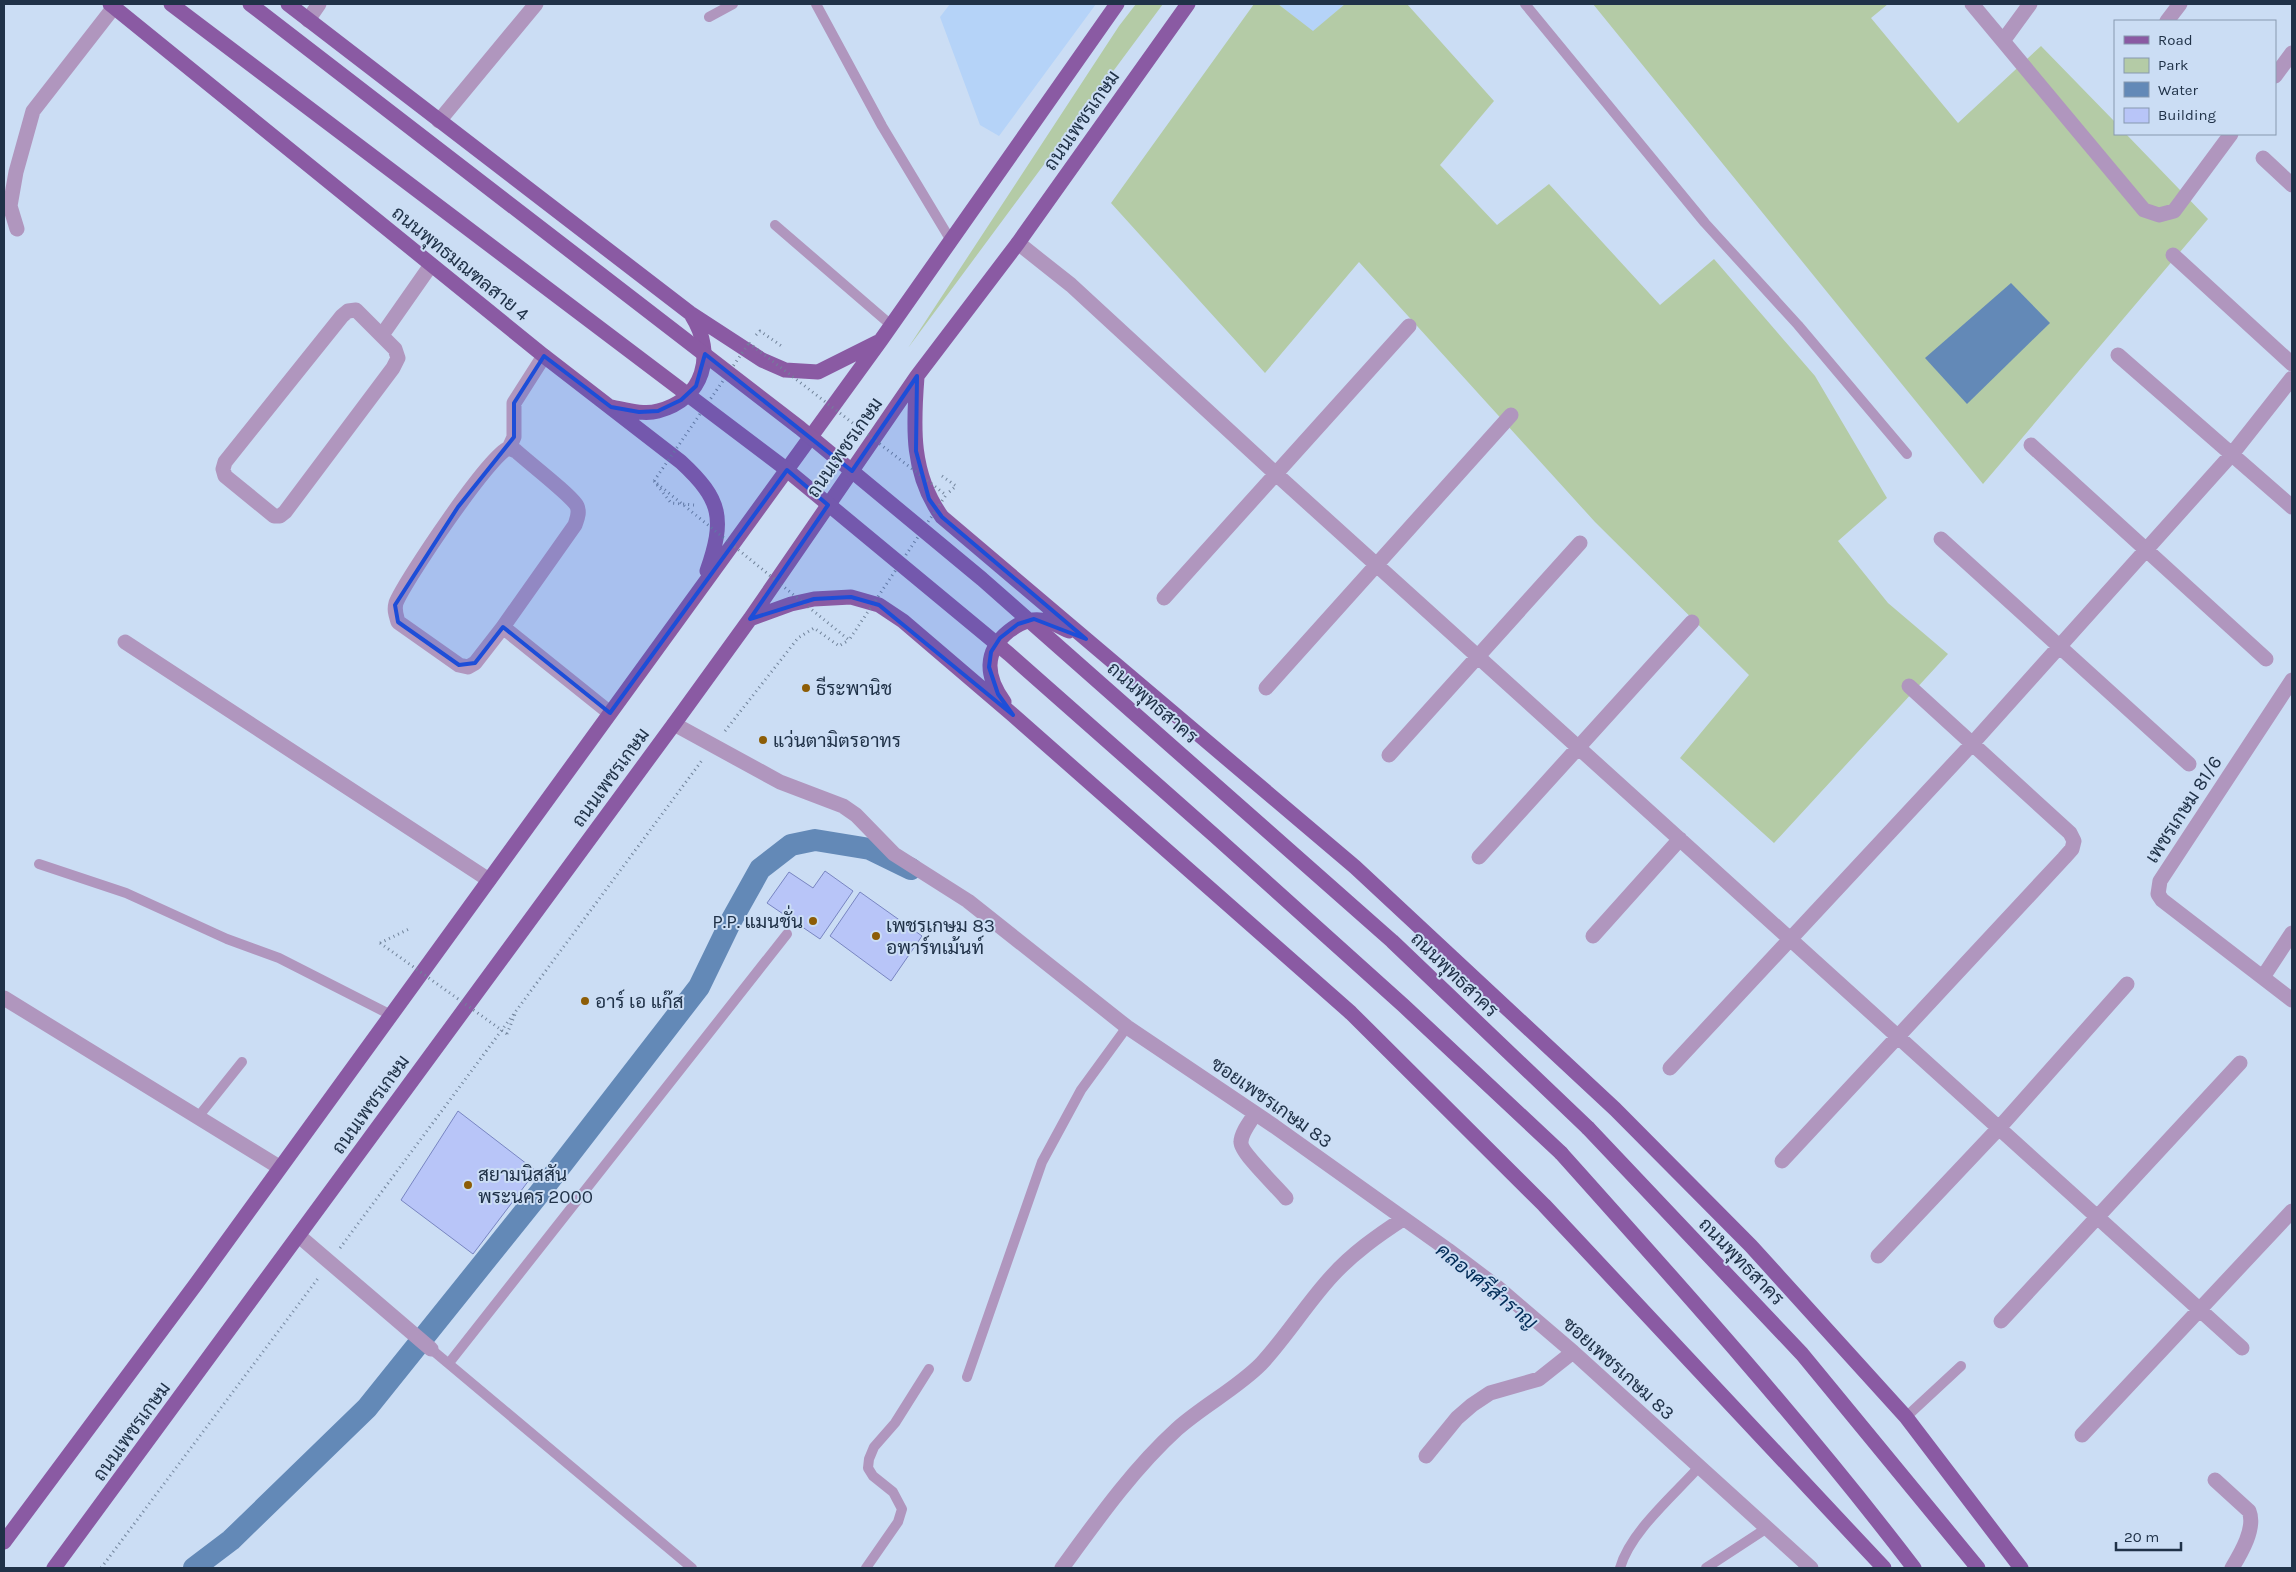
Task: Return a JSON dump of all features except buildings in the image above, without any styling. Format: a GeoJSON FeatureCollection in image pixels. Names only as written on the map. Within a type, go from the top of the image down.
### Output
{"type":"FeatureCollection","features":[{"type":"Feature","properties":{"kind":"main road","name":"ถนนพุทธมณฑลสาย 4"},"geometry":{"type":"LineString","coordinates":[[171,4],[782,466],[1008,654],[1215,836],[1404,1006],[1561,1154],[1678,1283],[1777,1399],[1863,1500],[1914,1568]]}},
{"type":"Feature","properties":{"kind":"main road","name":"ถนนพุทธสาคร"},"geometry":{"type":"LineString","coordinates":[[250,4],[761,398],[846,467],[982,579],[1370,921],[1588,1128],[1802,1354],[1978,1568]]}},
{"type":"Feature","properties":{"kind":"main road"},"geometry":{"type":"LineString","coordinates":[[288,4],[439,122],[690,313],[732,343],[762,360],[785,370],[818,372],[881,340]]}},
{"type":"Feature","properties":{"kind":"main road","name":"ถนนเพชรเกษม"},"geometry":{"type":"LineString","coordinates":[[4,1542],[196,1284],[279,1167],[881,340],[950,239],[1117,4]]}},
{"type":"Feature","properties":{"kind":"main road","name":"ถนนเพชรเกษม"},"geometry":{"type":"LineString","coordinates":[[54,1568],[674,724],[750,619],[917,376],[1018,243],[1188,4]]}},
{"type":"Feature","properties":{"kind":"main road","name":"ถนนพุทธมณฑลสาย 4"},"geometry":{"type":"LineString","coordinates":[[112,6],[544,356],[681,462],[702,482],[713,498],[718,522],[716,546],[701,587]]}},
{"type":"Feature","properties":{"kind":"main road"},"geometry":{"type":"LineString","coordinates":[[611,407],[639,412],[658,411],[682,400],[696,386],[703,371],[706,351],[700,330],[690,313]]}},
{"type":"Feature","properties":{"kind":"main road"},"geometry":{"type":"LineString","coordinates":[[917,376],[914,422],[916,451],[929,499],[942,517],[1355,867],[1615,1109],[1750,1246],[1906,1417],[2021,1568]]}},
{"type":"Feature","properties":{"kind":"main road"},"geometry":{"type":"LineString","coordinates":[[750,619],[814,598],[851,597],[879,605],[903,621],[1014,715],[1351,1013],[1544,1205],[1884,1568]]}},
{"type":"Feature","properties":{"kind":"main road"},"geometry":{"type":"LineString","coordinates":[[1014,715],[998,694],[992,682],[989,666],[991,652],[1000,638],[1018,624],[1034,620],[1050,622],[1086,639]]}},
{"type":"Feature","properties":{"kind":"street"},"geometry":{"type":"LineString","coordinates":[[308,20],[319,4]]}},
{"type":"Feature","properties":{"kind":"street"},"geometry":{"type":"LineString","coordinates":[[439,122],[536,4]]}},
{"type":"Feature","properties":{"kind":"street"},"geometry":{"type":"LineString","coordinates":[[1972,4],[2144,210],[2159,215],[2174,211],[2230,135]]}},
{"type":"Feature","properties":{"kind":"street"},"geometry":{"type":"LineString","coordinates":[[2003,41],[2030,4]]}},
{"type":"Feature","properties":{"kind":"street"},"geometry":{"type":"LineString","coordinates":[[2168,20],[2180,4]]}},
{"type":"Feature","properties":{"kind":"street"},"geometry":{"type":"LineString","coordinates":[[17,229],[10,206],[16,172],[34,111],[112,6]]}},
{"type":"Feature","properties":{"kind":"street"},"geometry":{"type":"LineString","coordinates":[[2276,75],[2292,53]]}},
{"type":"Feature","properties":{"kind":"street"},"geometry":{"type":"LineString","coordinates":[[2263,158],[2292,185]]}},
{"type":"Feature","properties":{"kind":"street"},"geometry":{"type":"LineString","coordinates":[[1018,243],[1071,285],[1276,474],[1791,938],[2098,1217],[2197,1310],[2242,1348]]}},
{"type":"Feature","properties":{"kind":"street"},"geometry":{"type":"LineString","coordinates":[[2173,255],[2292,364]]}},
{"type":"Feature","properties":{"kind":"street"},"geometry":{"type":"LineString","coordinates":[[382,335],[431,265]]}},
{"type":"Feature","properties":{"kind":"street"},"geometry":{"type":"LineString","coordinates":[[356,310],[382,335],[395,350],[398,358],[393,368],[285,512],[280,516],[274,516],[226,476],[223,469],[225,462],[348,311],[356,310]]}},
{"type":"Feature","properties":{"kind":"street"},"geometry":{"type":"LineString","coordinates":[[1164,598],[1409,326]]}},
{"type":"Feature","properties":{"kind":"street"},"geometry":{"type":"LineString","coordinates":[[2118,354],[2292,507]]}},
{"type":"Feature","properties":{"kind":"street"},"geometry":{"type":"LineString","coordinates":[[509,448],[516,451],[568,497],[577,506],[579,515],[575,525],[503,627],[474,663],[468,667],[459,665],[398,622],[394,612],[405,585],[458,507],[497,456],[509,448],[514,437],[514,402],[544,356]]}},
{"type":"Feature","properties":{"kind":"street"},"geometry":{"type":"LineString","coordinates":[[1670,1068],[1972,744],[2232,454],[2292,378]]}},
{"type":"Feature","properties":{"kind":"street"},"geometry":{"type":"LineString","coordinates":[[1266,688],[1378,566],[1511,415]]}},
{"type":"Feature","properties":{"kind":"street"},"geometry":{"type":"LineString","coordinates":[[2031,445],[2266,659]]}},
{"type":"Feature","properties":{"kind":"street"},"geometry":{"type":"LineString","coordinates":[[1941,539],[2057,647],[2188,764]]}},
{"type":"Feature","properties":{"kind":"street"},"geometry":{"type":"LineString","coordinates":[[1389,755],[1580,543]]}},
{"type":"Feature","properties":{"kind":"street"},"geometry":{"type":"LineString","coordinates":[[1479,857],[1692,622]]}},
{"type":"Feature","properties":{"kind":"street"},"geometry":{"type":"LineString","coordinates":[[503,627],[610,713]]}},
{"type":"Feature","properties":{"kind":"street"},"geometry":{"type":"LineString","coordinates":[[125,642],[489,880]]}},
{"type":"Feature","properties":{"kind":"street","name":"เพชรเกษม 81/6"},"geometry":{"type":"LineString","coordinates":[[2292,680],[2160,881],[2158,888],[2158,894],[2162,900],[2292,1000]]}},
{"type":"Feature","properties":{"kind":"street"},"geometry":{"type":"LineString","coordinates":[[1782,1162],[2064,858],[2072,849],[2074,842],[2070,833],[1909,686]]}},
{"type":"Feature","properties":{"kind":"street","name":"ซอยเพชรเกษม 83"},"geometry":{"type":"LineString","coordinates":[[674,724],[780,782],[843,806],[856,815],[894,854],[968,901],[1127,1027],[1255,1114],[1497,1287],[1573,1352],[1811,1568]]}},
{"type":"Feature","properties":{"kind":"street"},"geometry":{"type":"LineString","coordinates":[[1593,936],[1680,839]]}},
{"type":"Feature","properties":{"kind":"street"},"geometry":{"type":"LineString","coordinates":[[2263,977],[2292,933]]}},
{"type":"Feature","properties":{"kind":"street"},"geometry":{"type":"LineString","coordinates":[[1878,1256],[1999,1128],[2127,984]]}},
{"type":"Feature","properties":{"kind":"street"},"geometry":{"type":"LineString","coordinates":[[4,998],[279,1167]]}},
{"type":"Feature","properties":{"kind":"street"},"geometry":{"type":"LineString","coordinates":[[2001,1320],[2240,1063]]}},
{"type":"Feature","properties":{"kind":"street"},"geometry":{"type":"LineString","coordinates":[[1255,1114],[1242,1135],[1240,1143],[1243,1151],[1273,1181],[1286,1198]]}},
{"type":"Feature","properties":{"kind":"street"},"geometry":{"type":"LineString","coordinates":[[2082,1435],[2197,1310],[2292,1211]]}},
{"type":"Feature","properties":{"kind":"street"},"geometry":{"type":"LineString","coordinates":[[1062,1568],[1142,1464],[1178,1428],[1238,1384],[1261,1363],[1332,1276],[1350,1258],[1372,1239],[1403,1219]]}},
{"type":"Feature","properties":{"kind":"street"},"geometry":{"type":"LineString","coordinates":[[299,1236],[431,1350]]}},
{"type":"Feature","properties":{"kind":"street"},"geometry":{"type":"LineString","coordinates":[[1426,1456],[1457,1418],[1472,1405],[1490,1393],[1539,1379],[1573,1352]]}},
{"type":"Feature","properties":{"kind":"street"},"geometry":{"type":"LineString","coordinates":[[2214,1480],[2249,1511],[2252,1518],[2250,1529],[2232,1568]]}},
{"type":"Feature","properties":{"kind":"lane"},"geometry":{"type":"LineString","coordinates":[[709,17],[733,4]]}},
{"type":"Feature","properties":{"kind":"lane"},"geometry":{"type":"LineString","coordinates":[[816,4],[882,126],[950,239]]}},
{"type":"Feature","properties":{"kind":"lane"},"geometry":{"type":"LineString","coordinates":[[1525,4],[1705,223],[1798,325],[1907,454]]}},
{"type":"Feature","properties":{"kind":"lane"},"geometry":{"type":"LineString","coordinates":[[776,225],[891,326]]}},
{"type":"Feature","properties":{"kind":"lane"},"geometry":{"type":"LineString","coordinates":[[39,864],[126,892],[227,939],[279,958],[391,1015]]}},
{"type":"Feature","properties":{"kind":"lane"},"geometry":{"type":"LineString","coordinates":[[448,1363],[786,934]]}},
{"type":"Feature","properties":{"kind":"lane"},"geometry":{"type":"LineString","coordinates":[[967,1377],[1042,1162],[1081,1090],[1127,1027]]}},
{"type":"Feature","properties":{"kind":"lane"},"geometry":{"type":"LineString","coordinates":[[198,1117],[242,1062]]}},
{"type":"Feature","properties":{"kind":"lane"},"geometry":{"type":"LineString","coordinates":[[431,1350],[692,1568]]}},
{"type":"Feature","properties":{"kind":"lane"},"geometry":{"type":"LineString","coordinates":[[1906,1417],[1961,1366]]}},
{"type":"Feature","properties":{"kind":"lane"},"geometry":{"type":"LineString","coordinates":[[866,1568],[898,1522],[902,1509],[893,1492],[873,1476],[868,1468],[869,1459],[874,1447],[894,1423],[928,1369]]}},
{"type":"Feature","properties":{"kind":"lane"},"geometry":{"type":"LineString","coordinates":[[1620,1568],[1623,1556],[1638,1536],[1699,1467]]}},
{"type":"Feature","properties":{"kind":"lane"},"geometry":{"type":"LineString","coordinates":[[1706,1568],[1767,1528]]}},
{"type":"Feature","properties":{"kind":"path"},"geometry":{"type":"LineString","coordinates":[[760,331],[787,350]]}},
{"type":"Feature","properties":{"kind":"path"},"geometry":{"type":"LineString","coordinates":[[940,475],[956,486],[946,495]]}},
{"type":"Feature","properties":{"kind":"path"},"geometry":{"type":"LineString","coordinates":[[654,481],[671,503],[699,505]]}},
{"type":"Feature","properties":{"kind":"path"},"geometry":{"type":"LineString","coordinates":[[101,1568],[517,1008],[714,746],[798,638],[814,628],[840,646],[849,640]]}},
{"type":"Feature","properties":{"kind":"path"},"geometry":{"type":"LineString","coordinates":[[411,928],[380,943],[507,1034],[517,1008]]}},
{"type":"Feature","properties":{"kind":"highlighted area"},"geometry":{"type":"Polygon","coordinates":[[[705,354],[852,471],[917,376],[916,451],[929,499],[942,517],[1086,639],[1034,619],[1018,624],[1000,638],[991,652],[989,667],[998,694],[1013,715],[879,605],[851,597],[814,599],[750,619],[828,505],[787,470],[610,713],[503,627],[475,663],[459,665],[398,622],[395,605],[458,507],[514,437],[514,403],[544,356],[611,407],[639,412],[658,411],[681,400],[696,386],[705,354]]]}},
{"type":"Feature","properties":{"kind":"shaded area"},"geometry":{"type":"Polygon","coordinates":[[[950,4],[1096,4],[999,136],[980,125],[940,17],[950,4]]]}},
{"type":"Feature","properties":{"kind":"shaded area"},"geometry":{"type":"Polygon","coordinates":[[[1278,4],[1345,4],[1313,32],[1278,4]]]}},
{"type":"Feature","properties":{"kind":"green space"},"geometry":{"type":"Polygon","coordinates":[[[1136,4],[1163,4],[908,348],[1119,26],[1136,4]]]}},
{"type":"Feature","properties":{"kind":"green space"},"geometry":{"type":"Polygon","coordinates":[[[1254,4],[1278,4],[1313,31],[1345,4],[1407,4],[1494,101],[1440,165],[1497,225],[1549,184],[1660,305],[1714,259],[1815,376],[1887,498],[1838,541],[1888,603],[1948,654],[1774,843],[1680,758],[1749,675],[1595,522],[1359,262],[1265,373],[1111,203],[1254,4]]]}},
{"type":"Feature","properties":{"kind":"green space"},"geometry":{"type":"Polygon","coordinates":[[[1593,4],[1888,4],[1871,18],[1958,123],[2041,46],[2114,121],[2114,135],[2127,135],[2208,219],[1983,484],[1593,4]]]}},
{"type":"Feature","properties":{"kind":"water"},"geometry":{"type":"Polygon","coordinates":[[[2011,283],[2050,323],[1967,404],[1925,358],[2011,283]]]}},
{"type":"Feature","properties":{"kind":"waterway"},"geometry":{"type":"LineString","coordinates":[[194,1568],[231,1540],[367,1408],[542,1190],[699,987],[731,921],[760,869],[791,845],[815,840],[870,849],[911,869]]}},
{"type":"Feature","properties":{"kind":"place","name":"ธีระพานิช"},"geometry":{"type":"Point","coordinates":[806,688]}},
{"type":"Feature","properties":{"kind":"place","name":"แว่นตามิตรอาทร"},"geometry":{"type":"Point","coordinates":[763,740]}},
{"type":"Feature","properties":{"kind":"place","name":"P.P. แมนชั่น"},"geometry":{"type":"Point","coordinates":[813,921]}},
{"type":"Feature","properties":{"kind":"place","name":"เพชรเกษม 83 อพาร์ทเม้นท์"},"geometry":{"type":"Point","coordinates":[876,936]}},
{"type":"Feature","properties":{"kind":"place","name":"อาร์ เอ แก๊ส"},"geometry":{"type":"Point","coordinates":[585,1001]}},
{"type":"Feature","properties":{"kind":"place","name":"สยามนิสสัน พระนคร 2000"},"geometry":{"type":"Point","coordinates":[468,1185]}},
{"type":"Feature","properties":{"kind":"water label","name":"คลองศรีสำราญ"},"geometry":{"type":"Point","coordinates":[1487,1286]}}]}
